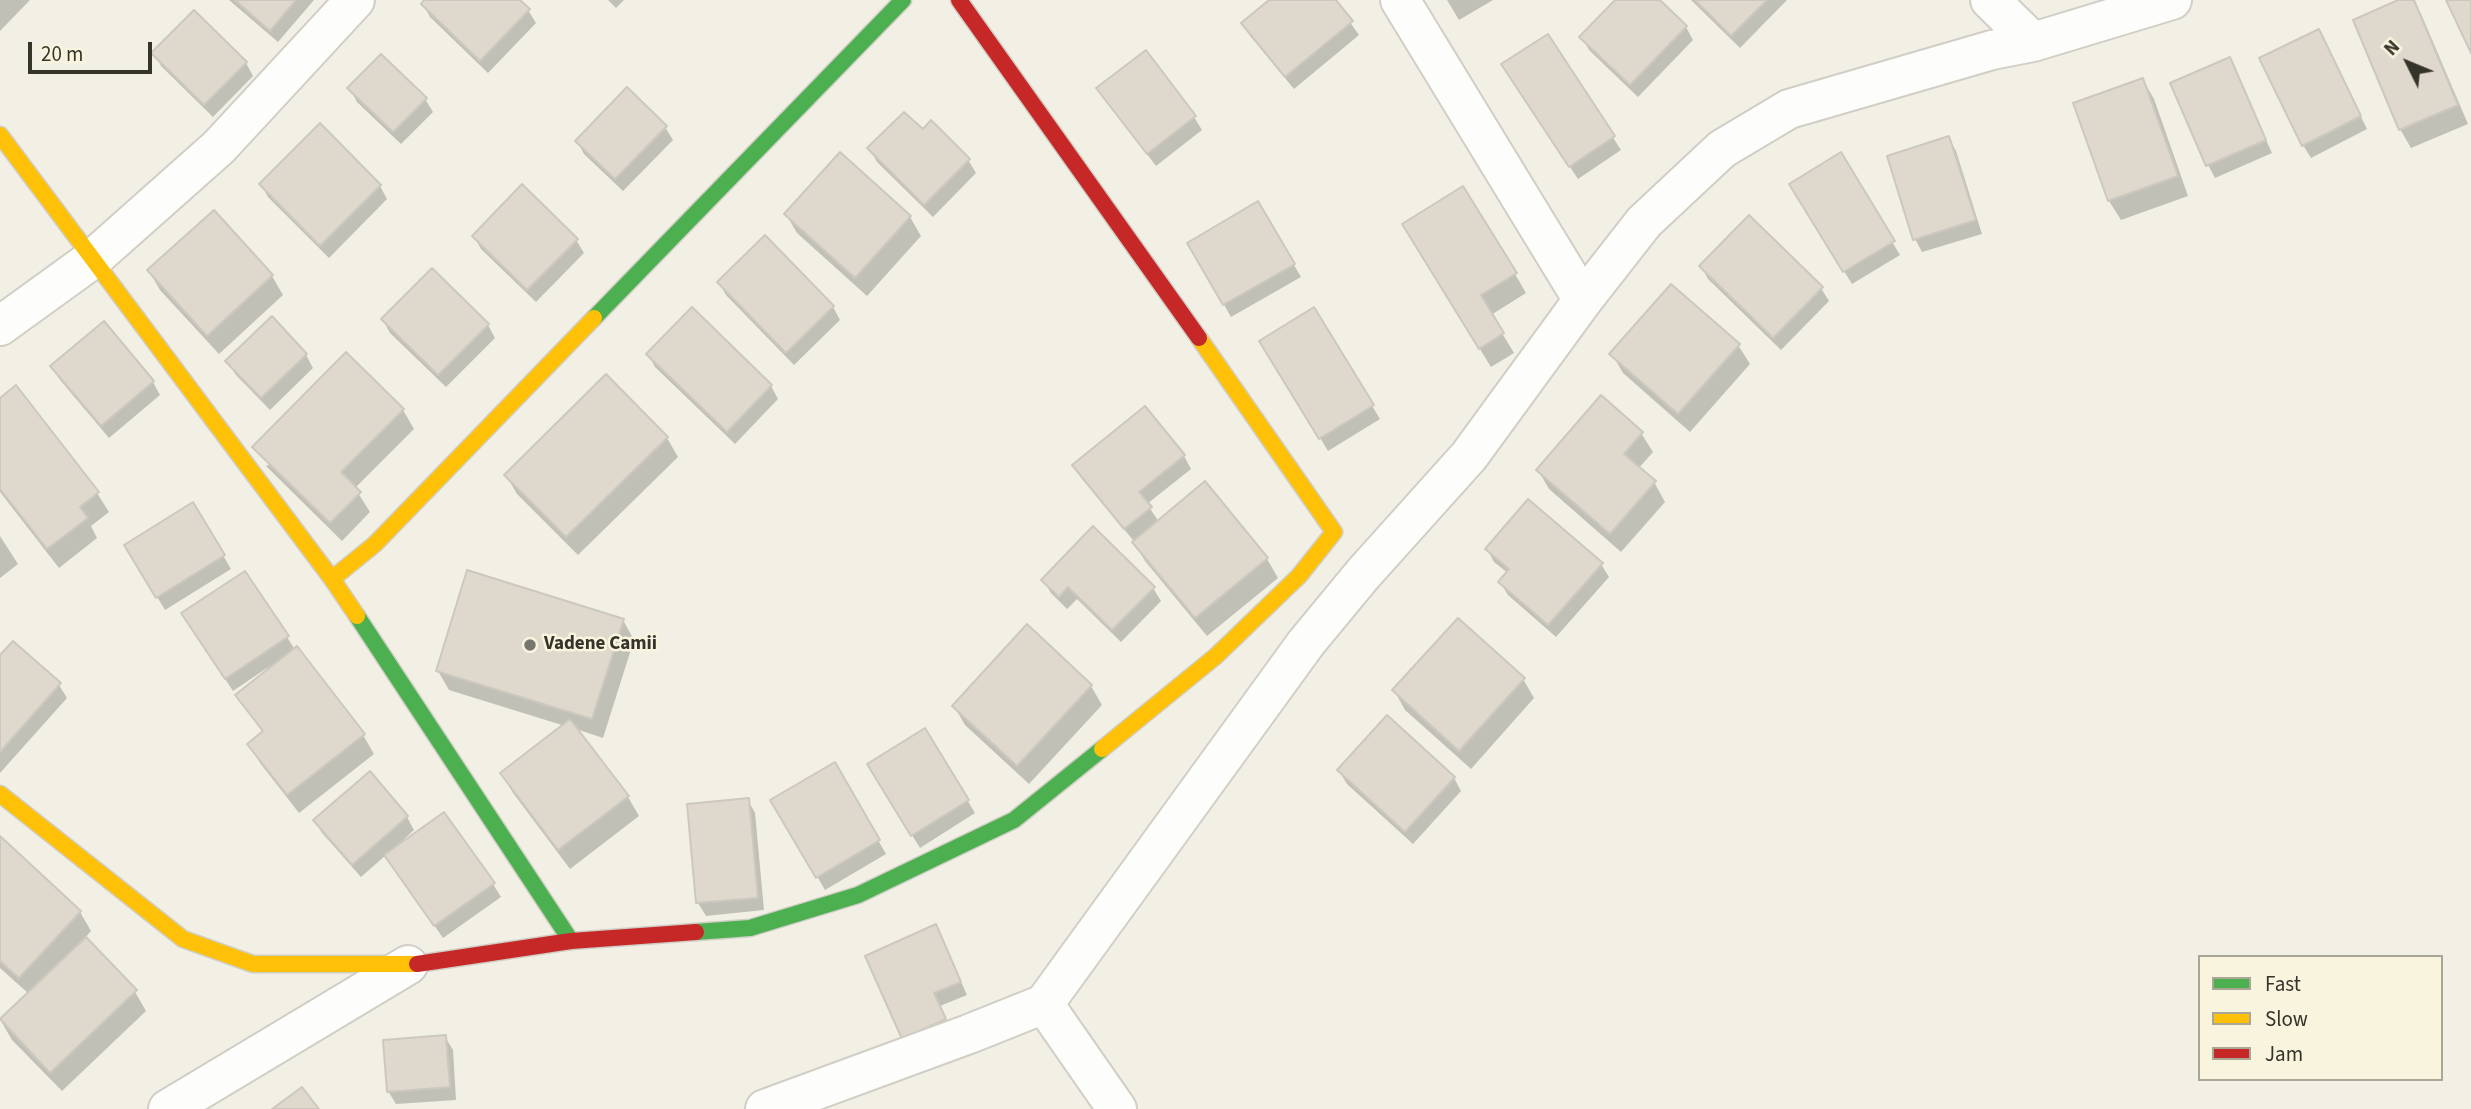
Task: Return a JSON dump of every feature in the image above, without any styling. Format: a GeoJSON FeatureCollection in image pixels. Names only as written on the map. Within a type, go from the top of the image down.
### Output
{"type":"FeatureCollection","features":[{"type":"Feature","properties":{"kind":"street"},"geometry":{"type":"LineString","coordinates":[[0,326],[94,258],[219,147],[355,0]]}},
{"type":"Feature","properties":{"kind":"street"},"geometry":{"type":"LineString","coordinates":[[332,579],[375,544],[903,0]]}},
{"type":"Feature","properties":{"kind":"street"},"geometry":{"type":"LineString","coordinates":[[959,0],[1334,532],[1371,567]]}},
{"type":"Feature","properties":{"kind":"street"},"geometry":{"type":"LineString","coordinates":[[1400,0],[1584,300]]}},
{"type":"Feature","properties":{"kind":"street"},"geometry":{"type":"LineString","coordinates":[[1990,0],[2034,42]]}},
{"type":"Feature","properties":{"kind":"street"},"geometry":{"type":"LineString","coordinates":[[765,1109],[1044,1004],[1306,643],[1469,456],[1644,222],[1722,149],[1789,109],[1992,50],[2034,42],[2172,0]]}},
{"type":"Feature","properties":{"kind":"street"},"geometry":{"type":"LineString","coordinates":[[0,135],[332,579],[571,941]]}},
{"type":"Feature","properties":{"kind":"street"},"geometry":{"type":"LineString","coordinates":[[0,794],[183,939],[253,964],[408,965],[571,941],[750,928],[858,895],[1014,820],[1216,656],[1299,576],[1334,532]]}},
{"type":"Feature","properties":{"kind":"street"},"geometry":{"type":"LineString","coordinates":[[168,1109],[408,965]]}},
{"type":"Feature","properties":{"kind":"street"},"geometry":{"type":"LineString","coordinates":[[1044,1004],[1117,1109]]}},
{"type":"Feature","properties":{"kind":"building"},"geometry":{"type":"Polygon","coordinates":[[[235,0],[296,0],[270,31],[235,0]]]}},
{"type":"Feature","properties":{"kind":"building"},"geometry":{"type":"Polygon","coordinates":[[[424,0],[520,0],[530,9],[480,61],[421,4],[424,0]]]}},
{"type":"Feature","properties":{"kind":"building"},"geometry":{"type":"Polygon","coordinates":[[[1269,0],[1336,0],[1353,21],[1285,77],[1241,23],[1269,0]]]}},
{"type":"Feature","properties":{"kind":"building"},"geometry":{"type":"Polygon","coordinates":[[[1615,0],[1660,0],[1687,26],[1630,85],[1579,37],[1615,0]]]}},
{"type":"Feature","properties":{"kind":"building"},"geometry":{"type":"Polygon","coordinates":[[[1695,0],[1767,0],[1731,36],[1695,0]]]}},
{"type":"Feature","properties":{"kind":"building"},"geometry":{"type":"Polygon","coordinates":[[[2398,0],[2414,0],[2458,105],[2399,130],[2353,20],[2398,0]]]}},
{"type":"Feature","properties":{"kind":"building"},"geometry":{"type":"Polygon","coordinates":[[[2446,0],[2471,0],[2471,53],[2446,0]]]}},
{"type":"Feature","properties":{"kind":"building"},"geometry":{"type":"Polygon","coordinates":[[[194,10],[247,62],[204,105],[151,53],[194,10]]]}},
{"type":"Feature","properties":{"kind":"building"},"geometry":{"type":"Polygon","coordinates":[[[2319,29],[2361,116],[2302,146],[2259,58],[2319,29]]]}},
{"type":"Feature","properties":{"kind":"building"},"geometry":{"type":"Polygon","coordinates":[[[1548,34],[1615,136],[1569,167],[1501,64],[1548,34]]]}},
{"type":"Feature","properties":{"kind":"building"},"geometry":{"type":"Polygon","coordinates":[[[1146,50],[1196,116],[1147,154],[1096,88],[1146,50]]]}},
{"type":"Feature","properties":{"kind":"building"},"geometry":{"type":"Polygon","coordinates":[[[381,54],[427,98],[393,132],[347,88],[381,54]]]}},
{"type":"Feature","properties":{"kind":"building"},"geometry":{"type":"Polygon","coordinates":[[[2230,57],[2266,140],[2206,166],[2170,83],[2230,57]]]}},
{"type":"Feature","properties":{"kind":"building"},"geometry":{"type":"Polygon","coordinates":[[[2143,78],[2178,176],[2108,201],[2073,103],[2143,78]]]}},
{"type":"Feature","properties":{"kind":"building"},"geometry":{"type":"Polygon","coordinates":[[[627,87],[667,126],[615,179],[575,141],[627,87]]]}},
{"type":"Feature","properties":{"kind":"building"},"geometry":{"type":"Polygon","coordinates":[[[904,112],[923,129],[931,120],[970,159],[924,205],[867,148],[904,112]]]}},
{"type":"Feature","properties":{"kind":"building"},"geometry":{"type":"Polygon","coordinates":[[[320,123],[381,185],[320,246],[259,184],[320,123]]]}},
{"type":"Feature","properties":{"kind":"building"},"geometry":{"type":"Polygon","coordinates":[[[1949,136],[1976,220],[1913,240],[1887,156],[1949,136]]]}},
{"type":"Feature","properties":{"kind":"building"},"geometry":{"type":"Polygon","coordinates":[[[840,152],[911,216],[855,278],[784,214],[840,152]]]}},
{"type":"Feature","properties":{"kind":"building"},"geometry":{"type":"Polygon","coordinates":[[[1841,152],[1895,241],[1843,272],[1789,184],[1841,152]]]}},
{"type":"Feature","properties":{"kind":"building"},"geometry":{"type":"Polygon","coordinates":[[[522,184],[578,239],[527,290],[472,236],[522,184]]]}},
{"type":"Feature","properties":{"kind":"building"},"geometry":{"type":"Polygon","coordinates":[[[1463,186],[1517,273],[1481,295],[1504,333],[1479,349],[1402,224],[1463,186]]]}},
{"type":"Feature","properties":{"kind":"building"},"geometry":{"type":"Polygon","coordinates":[[[1258,201],[1295,264],[1223,305],[1187,243],[1258,201]]]}},
{"type":"Feature","properties":{"kind":"building"},"geometry":{"type":"Polygon","coordinates":[[[214,210],[273,275],[207,336],[147,270],[214,210]]]}},
{"type":"Feature","properties":{"kind":"building"},"geometry":{"type":"Polygon","coordinates":[[[1749,215],[1823,287],[1773,338],[1699,266],[1749,215]]]}},
{"type":"Feature","properties":{"kind":"building"},"geometry":{"type":"Polygon","coordinates":[[[765,235],[834,306],[786,353],[717,282],[765,235]]]}},
{"type":"Feature","properties":{"kind":"building"},"geometry":{"type":"Polygon","coordinates":[[[432,268],[489,324],[438,375],[381,319],[432,268]]]}},
{"type":"Feature","properties":{"kind":"building"},"geometry":{"type":"Polygon","coordinates":[[[1671,284],[1740,344],[1678,414],[1609,354],[1671,284]]]}},
{"type":"Feature","properties":{"kind":"building"},"geometry":{"type":"Polygon","coordinates":[[[692,307],[772,385],[727,432],[646,354],[692,307]]]}},
{"type":"Feature","properties":{"kind":"building"},"geometry":{"type":"Polygon","coordinates":[[[1314,307],[1374,405],[1319,439],[1259,341],[1314,307]]]}},
{"type":"Feature","properties":{"kind":"building"},"geometry":{"type":"Polygon","coordinates":[[[272,316],[307,354],[261,398],[225,361],[272,316]]]}},
{"type":"Feature","properties":{"kind":"building"},"geometry":{"type":"Polygon","coordinates":[[[104,321],[154,381],[101,426],[50,366],[104,321]]]}},
{"type":"Feature","properties":{"kind":"building"},"geometry":{"type":"Polygon","coordinates":[[[346,352],[404,409],[341,472],[361,492],[330,523],[252,447],[346,352]]]}},
{"type":"Feature","properties":{"kind":"building"},"geometry":{"type":"Polygon","coordinates":[[[606,374],[668,437],[566,537],[504,475],[606,374]]]}},
{"type":"Feature","properties":{"kind":"building"},"geometry":{"type":"Polygon","coordinates":[[[16,385],[99,492],[80,507],[88,518],[47,549],[0,489],[0,398],[16,385]]]}},
{"type":"Feature","properties":{"kind":"building"},"geometry":{"type":"Polygon","coordinates":[[[1601,395],[1643,432],[1624,454],[1656,481],[1610,534],[1536,470],[1601,395]]]}},
{"type":"Feature","properties":{"kind":"building"},"geometry":{"type":"Polygon","coordinates":[[[1145,406],[1185,455],[1139,492],[1152,507],[1124,529],[1072,465],[1145,406]]]}},
{"type":"Feature","properties":{"kind":"building"},"geometry":{"type":"Polygon","coordinates":[[[1205,481],[1268,558],[1195,618],[1132,542],[1205,481]]]}},
{"type":"Feature","properties":{"kind":"building"},"geometry":{"type":"Polygon","coordinates":[[[1528,499],[1603,563],[1548,625],[1498,582],[1509,569],[1485,549],[1528,499]]]}},
{"type":"Feature","properties":{"kind":"building"},"geometry":{"type":"Polygon","coordinates":[[[193,502],[225,555],[156,598],[124,545],[193,502]]]}},
{"type":"Feature","properties":{"kind":"building"},"geometry":{"type":"Polygon","coordinates":[[[1093,526],[1155,587],[1112,630],[1068,587],[1059,597],[1041,580],[1093,526]]]}},
{"type":"Feature","properties":{"kind":"building","name":"Vadene Camii"},"geometry":{"type":"Polygon","coordinates":[[[467,570],[624,619],[592,719],[436,671],[467,570]]]}},
{"type":"Feature","properties":{"kind":"building"},"geometry":{"type":"Polygon","coordinates":[[[245,571],[289,636],[225,679],[181,613],[245,571]]]}},
{"type":"Feature","properties":{"kind":"building"},"geometry":{"type":"Polygon","coordinates":[[[1458,618],[1525,678],[1459,751],[1392,690],[1458,618]]]}},
{"type":"Feature","properties":{"kind":"building"},"geometry":{"type":"Polygon","coordinates":[[[1027,624],[1092,685],[1017,766],[952,706],[1027,624]]]}},
{"type":"Feature","properties":{"kind":"building"},"geometry":{"type":"Polygon","coordinates":[[[13,641],[61,683],[0,752],[0,655],[13,641]]]}},
{"type":"Feature","properties":{"kind":"building"},"geometry":{"type":"Polygon","coordinates":[[[297,646],[365,734],[287,795],[247,744],[263,731],[235,695],[297,646]]]}},
{"type":"Feature","properties":{"kind":"building"},"geometry":{"type":"Polygon","coordinates":[[[1387,715],[1455,777],[1405,832],[1337,770],[1387,715]]]}},
{"type":"Feature","properties":{"kind":"building"},"geometry":{"type":"Polygon","coordinates":[[[570,719],[629,796],[558,850],[500,773],[570,719]]]}},
{"type":"Feature","properties":{"kind":"building"},"geometry":{"type":"Polygon","coordinates":[[[925,728],[969,800],[911,836],[867,764],[925,728]]]}},
{"type":"Feature","properties":{"kind":"building"},"geometry":{"type":"Polygon","coordinates":[[[835,762],[880,840],[816,878],[770,800],[835,762]]]}},
{"type":"Feature","properties":{"kind":"building"},"geometry":{"type":"Polygon","coordinates":[[[370,771],[408,816],[352,865],[313,820],[370,771]]]}},
{"type":"Feature","properties":{"kind":"building"},"geometry":{"type":"Polygon","coordinates":[[[749,798],[758,898],[696,903],[687,804],[749,798]]]}},
{"type":"Feature","properties":{"kind":"building"},"geometry":{"type":"Polygon","coordinates":[[[444,812],[495,883],[434,926],[384,855],[444,812]]]}},
{"type":"Feature","properties":{"kind":"building"},"geometry":{"type":"Polygon","coordinates":[[[0,836],[81,911],[19,978],[0,961],[0,836]]]}},
{"type":"Feature","properties":{"kind":"building"},"geometry":{"type":"Polygon","coordinates":[[[936,924],[961,982],[934,993],[946,1019],[902,1039],[865,956],[936,924]]]}},
{"type":"Feature","properties":{"kind":"building"},"geometry":{"type":"Polygon","coordinates":[[[86,937],[137,990],[50,1073],[0,1019],[86,937]]]}},
{"type":"Feature","properties":{"kind":"building"},"geometry":{"type":"Polygon","coordinates":[[[446,1035],[450,1087],[387,1092],[383,1040],[446,1035]]]}},
{"type":"Feature","properties":{"kind":"building"},"geometry":{"type":"Polygon","coordinates":[[[302,1087],[319,1109],[272,1109],[302,1087]]]}},
{"type":"Feature","properties":{"kind":"traffic: fast"},"geometry":{"type":"LineString","coordinates":[[594,318],[903,0]]}},
{"type":"Feature","properties":{"kind":"traffic: fast"},"geometry":{"type":"LineString","coordinates":[[357,616],[571,941]]}},
{"type":"Feature","properties":{"kind":"traffic: fast"},"geometry":{"type":"LineString","coordinates":[[696,932],[750,928],[858,895],[1014,820],[1102,749]]}},
{"type":"Feature","properties":{"kind":"traffic: slow"},"geometry":{"type":"LineString","coordinates":[[0,135],[357,616]]}},
{"type":"Feature","properties":{"kind":"traffic: slow"},"geometry":{"type":"LineString","coordinates":[[332,579],[375,544],[594,318]]}},
{"type":"Feature","properties":{"kind":"traffic: slow"},"geometry":{"type":"LineString","coordinates":[[1102,749],[1216,656],[1299,576],[1334,532],[1199,338]]}},
{"type":"Feature","properties":{"kind":"traffic: slow"},"geometry":{"type":"LineString","coordinates":[[0,794],[183,939],[253,964],[417,964]]}},
{"type":"Feature","properties":{"kind":"traffic: jam"},"geometry":{"type":"LineString","coordinates":[[959,0],[1199,338]]}},
{"type":"Feature","properties":{"kind":"traffic: jam"},"geometry":{"type":"LineString","coordinates":[[417,964],[571,941],[696,932]]}},
{"type":"Feature","properties":{"kind":"place","name":"Vadene Camii"},"geometry":{"type":"Point","coordinates":[530,645]}}]}
